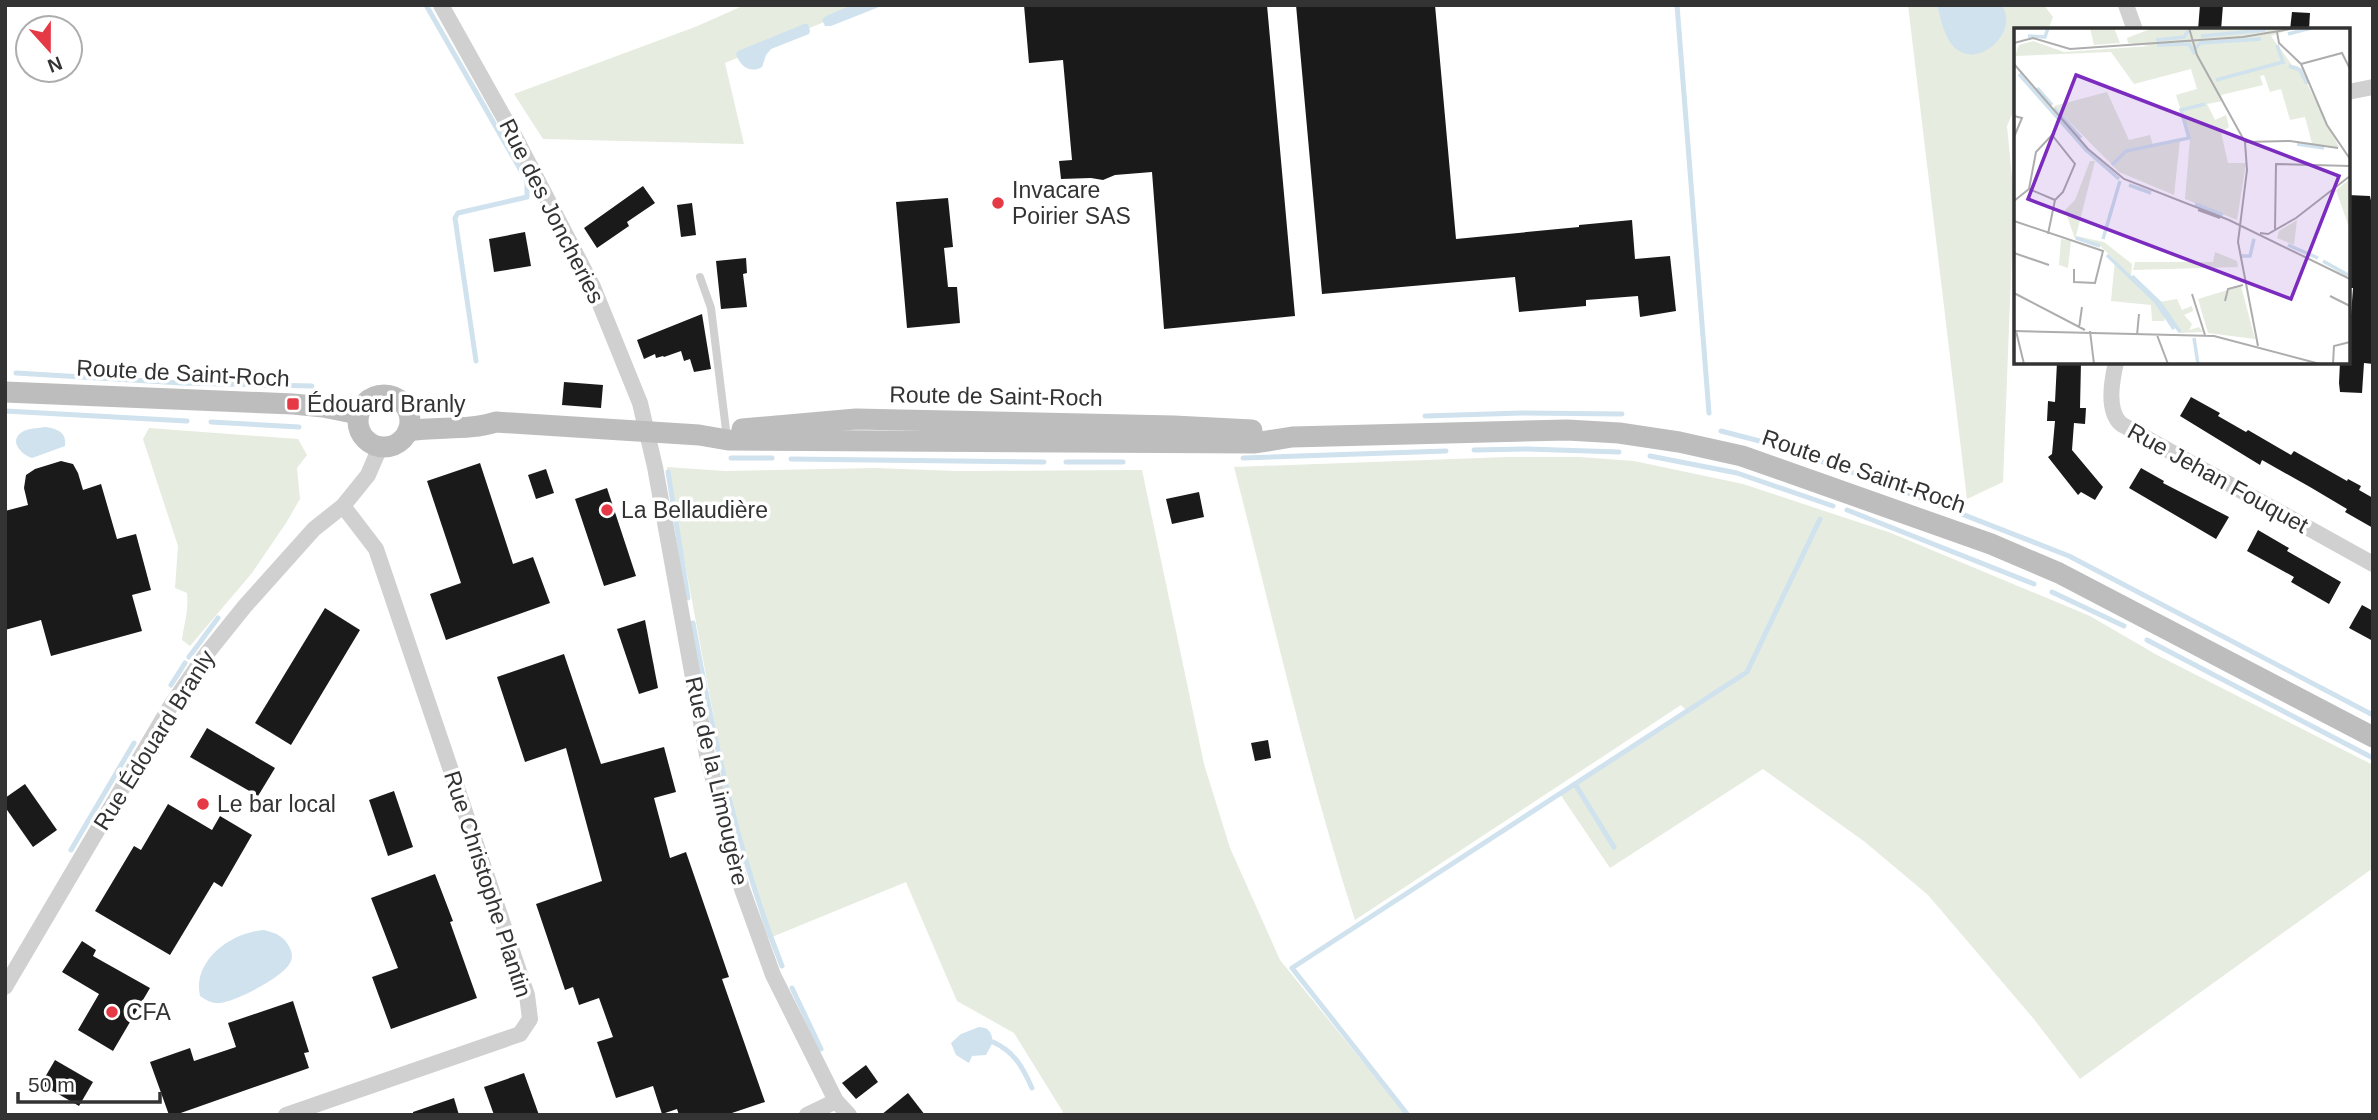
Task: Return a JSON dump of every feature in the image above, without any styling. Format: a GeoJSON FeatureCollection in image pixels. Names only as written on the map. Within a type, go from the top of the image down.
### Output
{"type":"FeatureCollection","features":[{"type":"Feature","properties":{"kind":"street","name":"Rue des Joncheries"},"geometry":{"type":"LineString","coordinates":[[441,5],[516,138],[593,287],[640,403],[646,428]]}},
{"type":"Feature","properties":{"kind":"street"},"geometry":{"type":"LineString","coordinates":[[2126,5],[2134,28]]}},
{"type":"Feature","properties":{"kind":"street"},"geometry":{"type":"LineString","coordinates":[[2350,92],[2373,87]]}},
{"type":"Feature","properties":{"kind":"street","name":"Rue Jehan Fouquet"},"geometry":{"type":"LineString","coordinates":[[2116,364],[2112,409],[2121,424],[2373,564]]}},
{"type":"Feature","properties":{"kind":"street","name":"Route de Saint-Roch"},"geometry":{"type":"LineString","coordinates":[[5,391],[293,404],[358,414]]}},
{"type":"Feature","properties":{"kind":"street"},"geometry":{"type":"LineString","coordinates":[[385,394],[394,396],[407,408],[410,416],[408,431],[397,444],[380,447],[364,439],[357,423],[358,414],[368,399],[385,394]]}},
{"type":"Feature","properties":{"kind":"street","name":"Route de Saint-Roch"},"geometry":{"type":"LineString","coordinates":[[407,408],[496,422],[646,428],[741,441],[1255,443],[1292,437],[1567,430],[1631,435],[1742,456],[1991,544],[2059,573],[2373,737]]}},
{"type":"Feature","properties":{"kind":"street","name":"Route de Saint-Roch"},"geometry":{"type":"LineString","coordinates":[[699,435],[726,430],[856,419],[1174,426],[1256,430],[1292,437]]}},
{"type":"Feature","properties":{"kind":"street","name":"Route de Saint-Roch"},"geometry":{"type":"LineString","coordinates":[[408,431],[483,426],[496,422]]}},
{"type":"Feature","properties":{"kind":"street","name":"Rue de la Limougère"},"geometry":{"type":"LineString","coordinates":[[646,428],[707,755],[742,889],[773,975],[836,1101],[849,1115]]}},
{"type":"Feature","properties":{"kind":"street","name":"Rue Édouard Branly"},"geometry":{"type":"LineString","coordinates":[[5,987],[170,707],[204,657],[244,606],[314,529],[343,506],[368,475],[380,447]]}},
{"type":"Feature","properties":{"kind":"street","name":"Rue Christophe Plantin"},"geometry":{"type":"LineString","coordinates":[[286,1115],[520,1034],[530,1018],[527,995],[376,549],[343,506]]}},
{"type":"Feature","properties":{"kind":"street"},"geometry":{"type":"LineString","coordinates":[[807,1115],[836,1101]]}},
{"type":"Feature","properties":{"kind":"lane"},"geometry":{"type":"LineString","coordinates":[[701,276],[710,308],[726,430]]}},
{"type":"Feature","properties":{"kind":"shaded area"},"geometry":{"type":"Polygon","coordinates":[[[745,5],[865,5],[725,63],[744,144],[543,139],[514,94],[695,27],[745,5]]]}},
{"type":"Feature","properties":{"kind":"shaded area"},"geometry":{"type":"Polygon","coordinates":[[[1908,5],[2044,5],[2053,17],[2049,28],[2014,28],[2014,110],[2007,126],[2014,198],[2003,482],[1967,499],[1908,5]]]}},
{"type":"Feature","properties":{"kind":"shaded area"},"geometry":{"type":"Polygon","coordinates":[[[149,428],[298,439],[307,455],[297,468],[300,499],[286,523],[252,573],[190,646],[182,640],[187,593],[175,588],[178,546],[143,439],[149,428]]]}},
{"type":"Feature","properties":{"kind":"shaded area"},"geometry":{"type":"Polygon","coordinates":[[[1579,457],[1634,461],[1743,484],[1891,533],[2090,616],[2157,655],[2373,765],[2373,868],[2080,1079],[2033,1018],[1928,895],[1865,842],[1763,769],[1610,868],[1560,794],[1686,710],[1681,705],[1355,920],[1306,751],[1234,467],[1579,457]]]}},
{"type":"Feature","properties":{"kind":"shaded area"},"geometry":{"type":"Polygon","coordinates":[[[667,467],[725,471],[876,468],[956,471],[1142,470],[1204,764],[1230,848],[1280,960],[1406,1115],[1061,1115],[1063,1112],[1014,1033],[957,1001],[906,882],[767,939],[730,804],[667,467]]]}},
{"type":"Feature","properties":{"kind":"water"},"geometry":{"type":"Polygon","coordinates":[[[852,5],[884,5],[825,26],[822,20],[826,16],[852,5]]]}},
{"type":"Feature","properties":{"kind":"water"},"geometry":{"type":"Polygon","coordinates":[[[1937,5],[2001,5],[2006,14],[2006,25],[2002,35],[1986,51],[1964,53],[1954,47],[1948,38],[1937,5]]]}},
{"type":"Feature","properties":{"kind":"water"},"geometry":{"type":"Polygon","coordinates":[[[808,24],[809,34],[771,49],[762,67],[758,69],[753,70],[743,65],[736,54],[738,51],[808,24]]]}},
{"type":"Feature","properties":{"kind":"water"},"geometry":{"type":"Polygon","coordinates":[[[46,427],[63,434],[65,446],[32,458],[24,454],[16,443],[18,436],[27,430],[46,427]]]}},
{"type":"Feature","properties":{"kind":"water"},"geometry":{"type":"Polygon","coordinates":[[[264,930],[279,936],[290,948],[292,959],[285,969],[258,988],[227,1001],[214,1003],[200,996],[202,971],[217,950],[239,936],[264,930]]]}},
{"type":"Feature","properties":{"kind":"water"},"geometry":{"type":"Polygon","coordinates":[[[979,1027],[989,1031],[993,1042],[986,1055],[972,1056],[969,1063],[956,1055],[951,1043],[961,1034],[979,1027]]]}},
{"type":"Feature","properties":{"kind":"building"},"geometry":{"type":"Polygon","coordinates":[[[1024,5],[1267,5],[1295,316],[1164,329],[1152,172],[1115,175],[1103,180],[1061,179],[1059,161],[1072,160],[1063,60],[1029,63],[1024,5]]]}},
{"type":"Feature","properties":{"kind":"building"},"geometry":{"type":"Polygon","coordinates":[[[1296,5],[1435,5],[1456,239],[1632,220],[1635,259],[1670,256],[1676,311],[1640,317],[1638,296],[1586,300],[1586,306],[1519,312],[1515,277],[1322,294],[1296,5]]]}},
{"type":"Feature","properties":{"kind":"building"},"geometry":{"type":"Polygon","coordinates":[[[2200,5],[2223,5],[2221,28],[2198,28],[2200,5]]]}},
{"type":"Feature","properties":{"kind":"building"},"geometry":{"type":"Polygon","coordinates":[[[2292,12],[2310,13],[2309,28],[2290,28],[2292,12]]]}},
{"type":"Feature","properties":{"kind":"building"},"geometry":{"type":"Polygon","coordinates":[[[643,186],[655,203],[627,222],[629,226],[597,248],[584,228],[643,186]]]}},
{"type":"Feature","properties":{"kind":"building"},"geometry":{"type":"Polygon","coordinates":[[[2350,195],[2370,196],[2373,210],[2373,364],[2364,363],[2362,393],[2340,392],[2339,383],[2340,364],[2350,364],[2353,288],[2350,288],[2350,195]]]}},
{"type":"Feature","properties":{"kind":"building"},"geometry":{"type":"Polygon","coordinates":[[[948,198],[953,247],[944,248],[948,287],[957,287],[960,323],[907,328],[896,202],[948,198]]]}},
{"type":"Feature","properties":{"kind":"building"},"geometry":{"type":"Polygon","coordinates":[[[692,203],[696,235],[681,237],[677,205],[692,203]]]}},
{"type":"Feature","properties":{"kind":"building"},"geometry":{"type":"Polygon","coordinates":[[[525,232],[531,266],[494,272],[489,239],[525,232]]]}},
{"type":"Feature","properties":{"kind":"building"},"geometry":{"type":"Polygon","coordinates":[[[746,258],[747,273],[743,274],[747,307],[721,309],[716,261],[746,258]]]}},
{"type":"Feature","properties":{"kind":"building"},"geometry":{"type":"Polygon","coordinates":[[[702,314],[711,369],[694,372],[690,359],[684,361],[681,351],[656,358],[655,354],[644,359],[637,340],[702,314]]]}},
{"type":"Feature","properties":{"kind":"building"},"geometry":{"type":"Polygon","coordinates":[[[2057,364],[2081,364],[2080,408],[2086,408],[2085,424],[2074,423],[2072,450],[2103,487],[2095,500],[2081,492],[2078,495],[2048,457],[2052,454],[2055,421],[2047,421],[2048,401],[2055,402],[2057,364]]]}},
{"type":"Feature","properties":{"kind":"building"},"geometry":{"type":"Polygon","coordinates":[[[564,382],[603,385],[601,408],[562,405],[564,382]]]}},
{"type":"Feature","properties":{"kind":"building"},"geometry":{"type":"Polygon","coordinates":[[[2191,397],[2246,432],[2248,430],[2291,455],[2294,451],[2361,486],[2359,490],[2373,498],[2373,528],[2310,487],[2262,460],[2260,465],[2180,416],[2191,397]]]}},
{"type":"Feature","properties":{"kind":"building"},"geometry":{"type":"Polygon","coordinates":[[[61,461],[73,464],[83,490],[101,484],[117,539],[136,534],[151,590],[132,595],[142,631],[51,656],[41,620],[5,630],[5,511],[28,505],[24,488],[26,475],[35,469],[61,461]]]}},
{"type":"Feature","properties":{"kind":"building"},"geometry":{"type":"Polygon","coordinates":[[[480,463],[513,564],[533,557],[550,603],[446,640],[430,594],[461,583],[427,481],[480,463]]]}},
{"type":"Feature","properties":{"kind":"building"},"geometry":{"type":"Polygon","coordinates":[[[2141,468],[2164,481],[2163,483],[2229,517],[2216,539],[2129,488],[2141,468]]]}},
{"type":"Feature","properties":{"kind":"building"},"geometry":{"type":"Polygon","coordinates":[[[546,469],[554,493],[536,499],[528,475],[546,469]]]}},
{"type":"Feature","properties":{"kind":"building"},"geometry":{"type":"Polygon","coordinates":[[[607,488],[636,576],[604,586],[575,499],[607,488]]]}},
{"type":"Feature","properties":{"kind":"building"},"geometry":{"type":"Polygon","coordinates":[[[1199,492],[1204,517],[1172,524],[1166,499],[1199,492]]]}},
{"type":"Feature","properties":{"kind":"building"},"geometry":{"type":"Polygon","coordinates":[[[2258,530],[2289,548],[2287,551],[2341,582],[2329,604],[2291,582],[2294,577],[2247,551],[2258,530]]]}},
{"type":"Feature","properties":{"kind":"building"},"geometry":{"type":"Polygon","coordinates":[[[2362,605],[2373,611],[2373,641],[2349,628],[2362,605]]]}},
{"type":"Feature","properties":{"kind":"building"},"geometry":{"type":"Polygon","coordinates":[[[325,608],[360,630],[291,745],[255,723],[325,608]]]}},
{"type":"Feature","properties":{"kind":"building"},"geometry":{"type":"Polygon","coordinates":[[[645,620],[658,688],[639,694],[617,629],[645,620]]]}},
{"type":"Feature","properties":{"kind":"building"},"geometry":{"type":"Polygon","coordinates":[[[564,654],[601,764],[664,747],[676,792],[654,798],[670,858],[686,852],[729,977],[722,979],[765,1102],[726,1115],[679,1115],[677,1109],[662,1114],[653,1086],[616,1098],[597,1042],[613,1037],[599,998],[579,1005],[573,987],[565,990],[536,904],[602,881],[566,748],[525,762],[497,677],[564,654]]]}},
{"type":"Feature","properties":{"kind":"building"},"geometry":{"type":"Polygon","coordinates":[[[207,728],[275,768],[258,796],[190,757],[207,728]]]}},
{"type":"Feature","properties":{"kind":"building"},"geometry":{"type":"Polygon","coordinates":[[[1268,740],[1271,758],[1255,761],[1251,743],[1268,740]]]}},
{"type":"Feature","properties":{"kind":"building"},"geometry":{"type":"Polygon","coordinates":[[[25,784],[57,830],[33,847],[5,807],[5,798],[25,784]]]}},
{"type":"Feature","properties":{"kind":"building"},"geometry":{"type":"Polygon","coordinates":[[[394,791],[413,847],[388,856],[369,800],[394,791]]]}},
{"type":"Feature","properties":{"kind":"building"},"geometry":{"type":"Polygon","coordinates":[[[168,804],[212,830],[220,816],[252,835],[222,887],[214,882],[170,955],[95,911],[134,846],[141,850],[168,804]]]}},
{"type":"Feature","properties":{"kind":"building"},"geometry":{"type":"Polygon","coordinates":[[[435,874],[477,998],[391,1029],[372,977],[398,968],[371,898],[435,874]]]}},
{"type":"Feature","properties":{"kind":"building","name":"CFA"},"geometry":{"type":"Polygon","coordinates":[[[82,941],[96,950],[93,956],[150,988],[113,1051],[78,1030],[99,994],[62,972],[82,941]]]}},
{"type":"Feature","properties":{"kind":"building"},"geometry":{"type":"Polygon","coordinates":[[[293,1001],[309,1052],[304,1053],[309,1068],[169,1115],[150,1062],[190,1048],[194,1061],[236,1047],[228,1023],[293,1001]]]}},
{"type":"Feature","properties":{"kind":"building"},"geometry":{"type":"Polygon","coordinates":[[[55,1060],[93,1082],[79,1106],[41,1084],[55,1060]]]}},
{"type":"Feature","properties":{"kind":"building"},"geometry":{"type":"Polygon","coordinates":[[[866,1065],[878,1082],[856,1099],[842,1083],[866,1065]]]}},
{"type":"Feature","properties":{"kind":"building"},"geometry":{"type":"Polygon","coordinates":[[[524,1073],[539,1115],[494,1115],[484,1087],[524,1073]]]}},
{"type":"Feature","properties":{"kind":"building"},"geometry":{"type":"Polygon","coordinates":[[[908,1093],[925,1115],[881,1115],[908,1093]]]}},
{"type":"Feature","properties":{"kind":"building"},"geometry":{"type":"Polygon","coordinates":[[[454,1098],[459,1115],[413,1115],[413,1112],[454,1098]]]}},
{"type":"Feature","properties":{"kind":"waterway"},"geometry":{"type":"LineString","coordinates":[[426,5],[527,181],[527,197],[458,213],[455,218],[476,361]]}},
{"type":"Feature","properties":{"kind":"waterway"},"geometry":{"type":"LineString","coordinates":[[1677,5],[1709,413]]}},
{"type":"Feature","properties":{"kind":"waterway"},"geometry":{"type":"LineString","coordinates":[[16,373],[182,383],[312,386]]}},
{"type":"Feature","properties":{"kind":"waterway"},"geometry":{"type":"LineString","coordinates":[[5,411],[187,421]]}},
{"type":"Feature","properties":{"kind":"waterway"},"geometry":{"type":"LineString","coordinates":[[1425,416],[1622,414]]}},
{"type":"Feature","properties":{"kind":"waterway"},"geometry":{"type":"LineString","coordinates":[[211,422],[299,427]]}},
{"type":"Feature","properties":{"kind":"waterway"},"geometry":{"type":"LineString","coordinates":[[1721,431],[1775,445],[1885,484],[2069,556],[2373,715]]}},
{"type":"Feature","properties":{"kind":"waterway"},"geometry":{"type":"LineString","coordinates":[[1474,450],[1619,452]]}},
{"type":"Feature","properties":{"kind":"waterway"},"geometry":{"type":"LineString","coordinates":[[1243,458],[1446,451]]}},
{"type":"Feature","properties":{"kind":"waterway"},"geometry":{"type":"LineString","coordinates":[[1650,456],[1737,473],[1833,506]]}},
{"type":"Feature","properties":{"kind":"waterway"},"geometry":{"type":"LineString","coordinates":[[731,458],[772,458]]}},
{"type":"Feature","properties":{"kind":"waterway"},"geometry":{"type":"LineString","coordinates":[[791,459],[1044,462]]}},
{"type":"Feature","properties":{"kind":"waterway"},"geometry":{"type":"LineString","coordinates":[[1066,462],[1123,462]]}},
{"type":"Feature","properties":{"kind":"waterway"},"geometry":{"type":"LineString","coordinates":[[668,472],[688,598]]}},
{"type":"Feature","properties":{"kind":"waterway"},"geometry":{"type":"LineString","coordinates":[[1847,510],[2034,584]]}},
{"type":"Feature","properties":{"kind":"waterway"},"geometry":{"type":"LineString","coordinates":[[1408,1115],[1292,968],[1747,672],[1820,519]]}},
{"type":"Feature","properties":{"kind":"waterway"},"geometry":{"type":"LineString","coordinates":[[2052,592],[2124,626]]}},
{"type":"Feature","properties":{"kind":"waterway"},"geometry":{"type":"LineString","coordinates":[[189,657],[218,618]]}},
{"type":"Feature","properties":{"kind":"waterway"},"geometry":{"type":"LineString","coordinates":[[693,623],[740,840],[782,966]]}},
{"type":"Feature","properties":{"kind":"waterway"},"geometry":{"type":"LineString","coordinates":[[2147,640],[2373,758]]}},
{"type":"Feature","properties":{"kind":"waterway"},"geometry":{"type":"LineString","coordinates":[[171,685],[185,663]]}},
{"type":"Feature","properties":{"kind":"waterway"},"geometry":{"type":"LineString","coordinates":[[71,850],[134,743]]}},
{"type":"Feature","properties":{"kind":"waterway"},"geometry":{"type":"LineString","coordinates":[[1575,784],[1614,847]]}},
{"type":"Feature","properties":{"kind":"waterway"},"geometry":{"type":"LineString","coordinates":[[792,988],[821,1049]]}},
{"type":"Feature","properties":{"kind":"waterway"},"geometry":{"type":"LineString","coordinates":[[993,1042],[1017,1061],[1032,1088]]}},
{"type":"Feature","properties":{"kind":"place","name":"Invacare Poirier SAS"},"geometry":{"type":"Point","coordinates":[998,203]}},
{"type":"Feature","properties":{"kind":"place","name":"Édouard Branly"},"geometry":{"type":"Point","coordinates":[293,404]}},
{"type":"Feature","properties":{"kind":"place","name":"La Bellaudière"},"geometry":{"type":"Point","coordinates":[607,510]}},
{"type":"Feature","properties":{"kind":"place","name":"Le bar local"},"geometry":{"type":"Point","coordinates":[203,804]}},
{"type":"Feature","properties":{"kind":"place","name":"CFA"},"geometry":{"type":"Point","coordinates":[112,1012]}}]}
